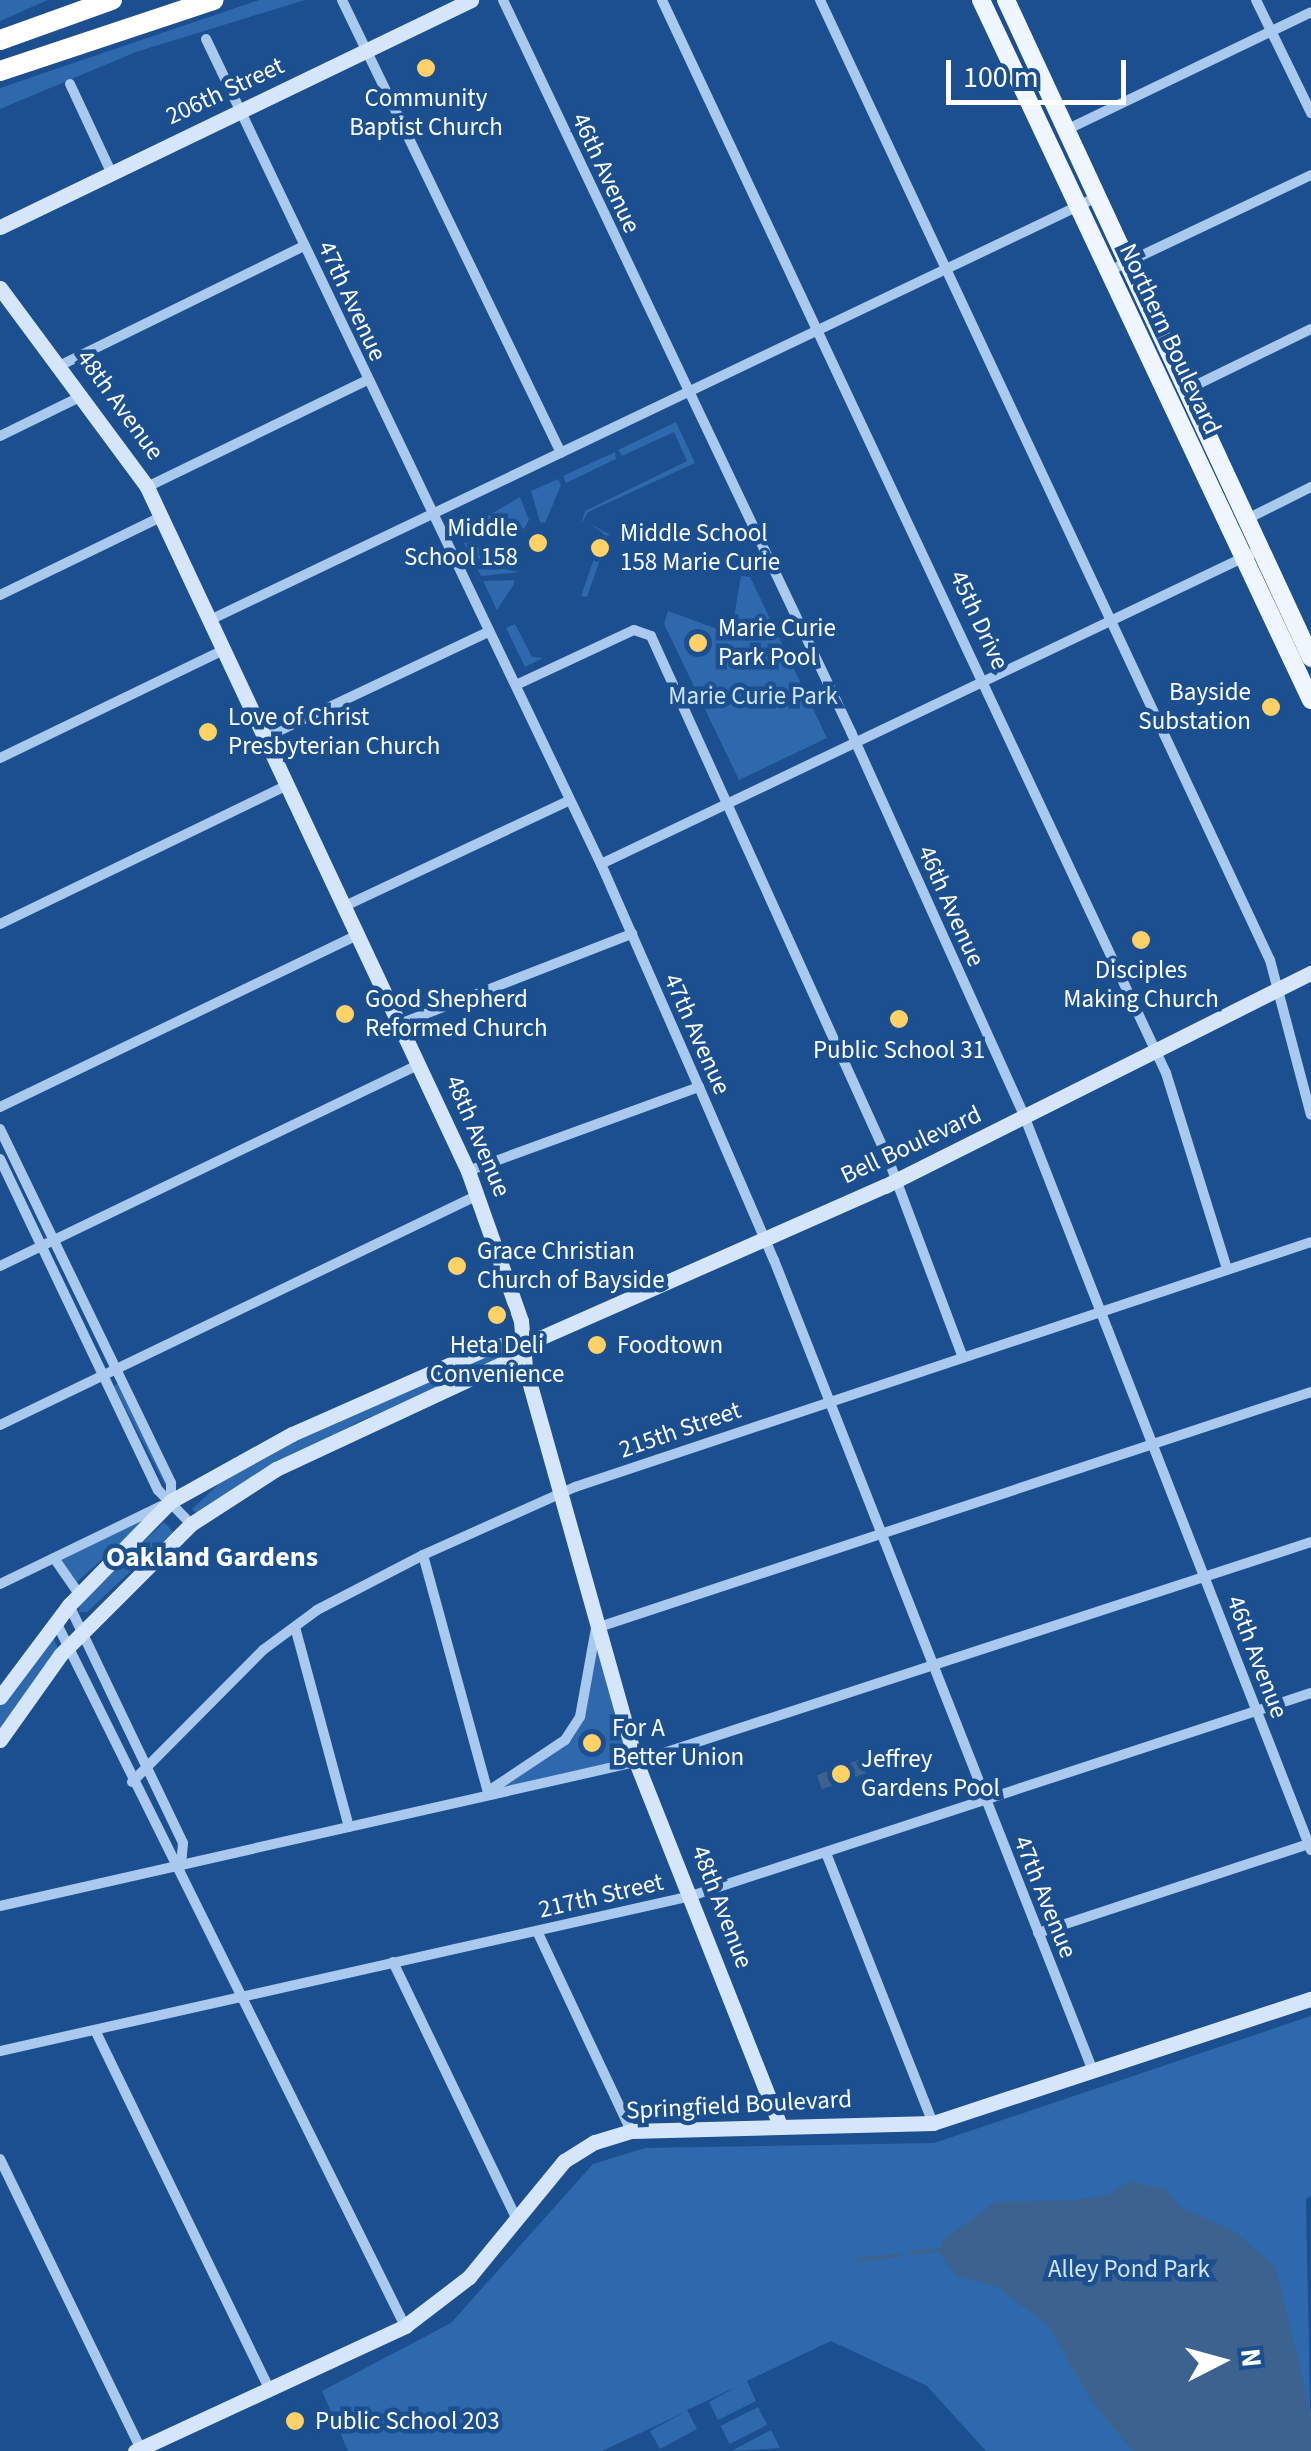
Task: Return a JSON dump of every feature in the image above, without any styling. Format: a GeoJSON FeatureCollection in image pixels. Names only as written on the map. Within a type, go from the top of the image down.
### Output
{"type":"FeatureCollection","features":[{"type":"Feature","properties":{"kind":"highway"},"geometry":{"type":"LineString","coordinates":[[0,40],[112,0]]}},
{"type":"Feature","properties":{"kind":"highway"},"geometry":{"type":"LineString","coordinates":[[0,71],[214,0]]}},
{"type":"Feature","properties":{"kind":"highway"},"geometry":{"type":"LineString","coordinates":[[186,10],[223,0]]}},
{"type":"Feature","properties":{"kind":"main road","name":"Northern Boulevard"},"geometry":{"type":"LineString","coordinates":[[1006,0],[1128,262],[1178,394]]}},
{"type":"Feature","properties":{"kind":"main road","name":"Northern Boulevard"},"geometry":{"type":"LineString","coordinates":[[983,5],[1110,271],[1178,394],[1304,650],[1311,700]]}},
{"type":"Feature","properties":{"kind":"street"},"geometry":{"type":"LineString","coordinates":[[342,0],[560,453]]}},
{"type":"Feature","properties":{"kind":"street","name":"206th Street"},"geometry":{"type":"LineString","coordinates":[[0,226],[472,0]]}},
{"type":"Feature","properties":{"kind":"street","name":"46th Avenue"},"geometry":{"type":"LineString","coordinates":[[503,0],[856,744],[1024,1118],[1310,1846]]}},
{"type":"Feature","properties":{"kind":"street","name":"45th Drive"},"geometry":{"type":"LineString","coordinates":[[662,0],[986,680],[1156,1052],[1227,1269]]}},
{"type":"Feature","properties":{"kind":"street"},"geometry":{"type":"LineString","coordinates":[[820,0],[1116,618],[1270,960],[1311,1115]]}},
{"type":"Feature","properties":{"kind":"street"},"geometry":{"type":"LineString","coordinates":[[983,5],[1006,0]]}},
{"type":"Feature","properties":{"kind":"street"},"geometry":{"type":"LineString","coordinates":[[1256,0],[1311,113]]}},
{"type":"Feature","properties":{"kind":"street"},"geometry":{"type":"LineString","coordinates":[[1047,140],[1311,12]]}},
{"type":"Feature","properties":{"kind":"street","name":"47th Avenue"},"geometry":{"type":"LineString","coordinates":[[206,38],[600,864],[765,1238],[1093,2071]]}},
{"type":"Feature","properties":{"kind":"street"},"geometry":{"type":"LineString","coordinates":[[70,84],[112,172]]}},
{"type":"Feature","properties":{"kind":"street"},"geometry":{"type":"LineString","coordinates":[[1110,271],[1311,175]]}},
{"type":"Feature","properties":{"kind":"street"},"geometry":{"type":"LineString","coordinates":[[212,619],[1097,196]]}},
{"type":"Feature","properties":{"kind":"street"},"geometry":{"type":"LineString","coordinates":[[61,365],[304,246]]}},
{"type":"Feature","properties":{"kind":"street","name":"48th Avenue"},"geometry":{"type":"LineString","coordinates":[[0,288],[148,486],[468,1171],[523,1344],[559,1495],[636,1762],[780,2126]]}},
{"type":"Feature","properties":{"kind":"street"},"geometry":{"type":"LineString","coordinates":[[1178,394],[1311,328]]}},
{"type":"Feature","properties":{"kind":"street"},"geometry":{"type":"LineString","coordinates":[[148,486],[367,380]]}},
{"type":"Feature","properties":{"kind":"street"},"geometry":{"type":"LineString","coordinates":[[0,436],[83,396]]}},
{"type":"Feature","properties":{"kind":"street"},"geometry":{"type":"LineString","coordinates":[[1239,523],[1311,487]]}},
{"type":"Feature","properties":{"kind":"street"},"geometry":{"type":"LineString","coordinates":[[0,595],[163,516]]}},
{"type":"Feature","properties":{"kind":"street"},"geometry":{"type":"LineString","coordinates":[[600,864],[1253,553]]}},
{"type":"Feature","properties":{"kind":"street"},"geometry":{"type":"LineString","coordinates":[[516,685],[634,630],[651,636],[730,803],[894,1181],[963,1358]]}},
{"type":"Feature","properties":{"kind":"street"},"geometry":{"type":"LineString","coordinates":[[266,737],[488,632]]}},
{"type":"Feature","properties":{"kind":"street"},"geometry":{"type":"LineString","coordinates":[[0,758],[225,650]]}},
{"type":"Feature","properties":{"kind":"street"},"geometry":{"type":"LineString","coordinates":[[0,924],[289,784]]}},
{"type":"Feature","properties":{"kind":"street"},"geometry":{"type":"LineString","coordinates":[[345,906],[568,801]]}},
{"type":"Feature","properties":{"kind":"street"},"geometry":{"type":"LineString","coordinates":[[0,1107],[358,934]]}},
{"type":"Feature","properties":{"kind":"street"},"geometry":{"type":"LineString","coordinates":[[402,1023],[632,934]]}},
{"type":"Feature","properties":{"kind":"street","name":"Bell Boulevard"},"geometry":{"type":"LineString","coordinates":[[0,1740],[81,1631],[191,1524],[276,1468],[508,1362],[523,1344],[894,1181],[1311,973]]}},
{"type":"Feature","properties":{"kind":"street"},"geometry":{"type":"LineString","coordinates":[[0,1266],[420,1064]]}},
{"type":"Feature","properties":{"kind":"street"},"geometry":{"type":"LineString","coordinates":[[468,1171],[699,1087]]}},
{"type":"Feature","properties":{"kind":"street"},"geometry":{"type":"LineString","coordinates":[[0,1129],[170,1483],[171,1501]]}},
{"type":"Feature","properties":{"kind":"street"},"geometry":{"type":"LineString","coordinates":[[0,1159],[158,1490],[191,1524]]}},
{"type":"Feature","properties":{"kind":"street"},"geometry":{"type":"LineString","coordinates":[[0,1425],[478,1195]]}},
{"type":"Feature","properties":{"kind":"street","name":"215th Street"},"geometry":{"type":"LineString","coordinates":[[132,1782],[231,1678],[295,1627],[423,1555],[559,1495],[1311,1242]]}},
{"type":"Feature","properties":{"kind":"street","name":"Bell Boulevard"},"geometry":{"type":"LineString","coordinates":[[0,1697],[74,1599],[171,1501],[347,1408],[503,1342],[523,1344]]}},
{"type":"Feature","properties":{"kind":"street"},"geometry":{"type":"LineString","coordinates":[[488,1792],[564,1740],[580,1717],[596,1628],[1311,1392]]}},
{"type":"Feature","properties":{"kind":"street"},"geometry":{"type":"LineString","coordinates":[[0,1584],[171,1501]]}},
{"type":"Feature","properties":{"kind":"street"},"geometry":{"type":"LineString","coordinates":[[0,1906],[488,1792],[636,1762],[1311,1542]]}},
{"type":"Feature","properties":{"kind":"street"},"geometry":{"type":"LineString","coordinates":[[423,1555],[488,1792]]}},
{"type":"Feature","properties":{"kind":"street"},"geometry":{"type":"LineString","coordinates":[[54,1558],[74,1599],[81,1631],[183,1843],[181,1866]]}},
{"type":"Feature","properties":{"kind":"street"},"geometry":{"type":"LineString","coordinates":[[56,1622],[164,1848],[181,1866],[405,2326]]}},
{"type":"Feature","properties":{"kind":"street"},"geometry":{"type":"LineString","coordinates":[[295,1627],[349,1827]]}},
{"type":"Feature","properties":{"kind":"street","name":"217th Street"},"geometry":{"type":"LineString","coordinates":[[0,2052],[691,1896],[1311,1693]]}},
{"type":"Feature","properties":{"kind":"street"},"geometry":{"type":"LineString","coordinates":[[1038,1933],[1310,1846]]}},
{"type":"Feature","properties":{"kind":"street"},"geometry":{"type":"LineString","coordinates":[[826,1852],[933,2123]]}},
{"type":"Feature","properties":{"kind":"street"},"geometry":{"type":"LineString","coordinates":[[537,1931],[631,2130]]}},
{"type":"Feature","properties":{"kind":"street"},"geometry":{"type":"LineString","coordinates":[[393,1962],[516,2216]]}},
{"type":"Feature","properties":{"kind":"street","name":"Springfield Boulevard"},"geometry":{"type":"LineString","coordinates":[[137,2449],[405,2326],[469,2277],[564,2161],[631,2130],[933,2123],[1311,2000]]}},
{"type":"Feature","properties":{"kind":"street"},"geometry":{"type":"LineString","coordinates":[[95,2030],[269,2389]]}},
{"type":"Feature","properties":{"kind":"street"},"geometry":{"type":"LineString","coordinates":[[0,2159],[137,2449]]}},
{"type":"Feature","properties":{"kind":"green space"},"geometry":{"type":"Polygon","coordinates":[[[0,0],[48,0],[0,21],[0,0]]]}},
{"type":"Feature","properties":{"kind":"green space"},"geometry":{"type":"Polygon","coordinates":[[[259,0],[305,0],[136,52],[0,109],[0,88],[259,0]]]}},
{"type":"Feature","properties":{"kind":"green space"},"geometry":{"type":"Polygon","coordinates":[[[676,422],[695,463],[588,512],[581,524],[585,511],[687,461],[674,432],[622,456],[618,450],[676,422]]]}},
{"type":"Feature","properties":{"kind":"green space"},"geometry":{"type":"Polygon","coordinates":[[[615,452],[616,459],[566,483],[563,476],[615,452]]]}},
{"type":"Feature","properties":{"kind":"green space"},"geometry":{"type":"Polygon","coordinates":[[[558,479],[561,485],[545,523],[540,522],[531,491],[558,479]]]}},
{"type":"Feature","properties":{"kind":"green space"},"geometry":{"type":"Polygon","coordinates":[[[520,497],[529,520],[524,529],[501,513],[486,531],[469,527],[520,497]]]}},
{"type":"Feature","properties":{"kind":"green space"},"geometry":{"type":"Polygon","coordinates":[[[590,524],[609,534],[587,597],[581,596],[603,533],[590,524]]]}},
{"type":"Feature","properties":{"kind":"green space"},"geometry":{"type":"Polygon","coordinates":[[[470,542],[480,549],[480,565],[520,572],[481,576],[464,543],[470,542]]]}},
{"type":"Feature","properties":{"kind":"green space","name":"Marie Curie Park"},"geometry":{"type":"Polygon","coordinates":[[[741,576],[750,577],[827,738],[739,780],[664,624],[668,611],[731,634],[741,576]]]}},
{"type":"Feature","properties":{"kind":"green space"},"geometry":{"type":"Polygon","coordinates":[[[514,580],[514,584],[497,610],[483,581],[514,580]]]}},
{"type":"Feature","properties":{"kind":"green space"},"geometry":{"type":"Polygon","coordinates":[[[515,624],[532,657],[543,658],[525,667],[506,628],[515,624]]]}},
{"type":"Feature","properties":{"kind":"green space"},"geometry":{"type":"Polygon","coordinates":[[[504,1350],[502,1360],[356,1423],[196,1513],[192,1509],[222,1481],[311,1430],[504,1350]]]}},
{"type":"Feature","properties":{"kind":"green space"},"geometry":{"type":"Polygon","coordinates":[[[119,1383],[167,1484],[165,1485],[114,1386],[119,1383]]]}},
{"type":"Feature","properties":{"kind":"green space"},"geometry":{"type":"Polygon","coordinates":[[[147,1519],[77,1582],[60,1559],[147,1519]]]}},
{"type":"Feature","properties":{"kind":"green space"},"geometry":{"type":"Polygon","coordinates":[[[164,1522],[173,1532],[87,1612],[79,1612],[79,1603],[164,1522]]]}},
{"type":"Feature","properties":{"kind":"green space"},"geometry":{"type":"Polygon","coordinates":[[[596,1628],[636,1762],[488,1792],[548,1752],[580,1717],[596,1628]]]}},
{"type":"Feature","properties":{"kind":"green space"},"geometry":{"type":"Polygon","coordinates":[[[53,1638],[58,1647],[0,1728],[0,1705],[53,1638]]]}},
{"type":"Feature","properties":{"kind":"green space","name":"Alley Pond Park"},"geometry":{"type":"Polygon","coordinates":[[[1311,2016],[1311,2196],[1306,2199],[1311,2451],[986,2451],[927,2386],[831,2341],[747,2381],[756,2401],[718,2420],[709,2402],[736,2387],[687,2410],[697,2429],[660,2449],[650,2431],[685,2412],[602,2451],[348,2451],[322,2391],[451,2323],[593,2164],[645,2148],[934,2143],[1311,2016]]]}},
{"type":"Feature","properties":{"kind":"green space"},"geometry":{"type":"Polygon","coordinates":[[[758,2407],[767,2425],[730,2444],[721,2426],[758,2407]]]}},
{"type":"Feature","properties":{"kind":"green space"},"geometry":{"type":"Polygon","coordinates":[[[771,2430],[780,2448],[733,2450],[771,2430]]]}},
{"type":"Feature","properties":{"kind":"shaded area","name":"Jeffrey Gardens Pool"},"geometry":{"type":"Polygon","coordinates":[[[861,1759],[866,1773],[822,1789],[817,1775],[861,1759]]]}},
{"type":"Feature","properties":{"kind":"shaded area"},"geometry":{"type":"Polygon","coordinates":[[[1130,2181],[1165,2189],[1182,2208],[1234,2231],[1275,2266],[1311,2413],[1311,2451],[1132,2451],[1093,2403],[1048,2326],[997,2287],[955,2275],[939,2252],[944,2239],[995,2202],[1072,2200],[1110,2194],[1130,2181]]]}},
{"type":"Feature","properties":{"kind":"waterway"},"geometry":{"type":"LineString","coordinates":[[912,2253],[940,2250]]}},
{"type":"Feature","properties":{"kind":"waterway"},"geometry":{"type":"LineString","coordinates":[[856,2260],[900,2255]]}},
{"type":"Feature","properties":{"kind":"place","name":"Community Baptist Church"},"geometry":{"type":"Point","coordinates":[426,68]}},
{"type":"Feature","properties":{"kind":"place","name":"Middle School 158"},"geometry":{"type":"Point","coordinates":[538,543]}},
{"type":"Feature","properties":{"kind":"place","name":"Middle School 158 Marie Curie"},"geometry":{"type":"Point","coordinates":[600,548]}},
{"type":"Feature","properties":{"kind":"place","name":"Marie Curie Park Pool"},"geometry":{"type":"Point","coordinates":[698,643]}},
{"type":"Feature","properties":{"kind":"place","name":"Bayside Substation"},"geometry":{"type":"Point","coordinates":[1271,707]}},
{"type":"Feature","properties":{"kind":"place","name":"Love of Christ Presbyterian Church"},"geometry":{"type":"Point","coordinates":[208,732]}},
{"type":"Feature","properties":{"kind":"place","name":"Disciples Making Church"},"geometry":{"type":"Point","coordinates":[1141,940]}},
{"type":"Feature","properties":{"kind":"place","name":"Good Shepherd Reformed Church"},"geometry":{"type":"Point","coordinates":[345,1014]}},
{"type":"Feature","properties":{"kind":"place","name":"Public School 31"},"geometry":{"type":"Point","coordinates":[899,1019]}},
{"type":"Feature","properties":{"kind":"place","name":"Grace Christian Church of Bayside"},"geometry":{"type":"Point","coordinates":[457,1266]}},
{"type":"Feature","properties":{"kind":"place","name":"Heta Deli Convenience"},"geometry":{"type":"Point","coordinates":[497,1315]}},
{"type":"Feature","properties":{"kind":"place","name":"Foodtown"},"geometry":{"type":"Point","coordinates":[597,1345]}},
{"type":"Feature","properties":{"kind":"place","name":"For A Better Union"},"geometry":{"type":"Point","coordinates":[592,1743]}},
{"type":"Feature","properties":{"kind":"place","name":"Jeffrey Gardens Pool"},"geometry":{"type":"Point","coordinates":[841,1774]}},
{"type":"Feature","properties":{"kind":"place","name":"Public School 203"},"geometry":{"type":"Point","coordinates":[295,2421]}},
{"type":"Feature","properties":{"kind":"district","name":"Oakland Gardens"},"geometry":{"type":"Point","coordinates":[212,1557]}}]}
